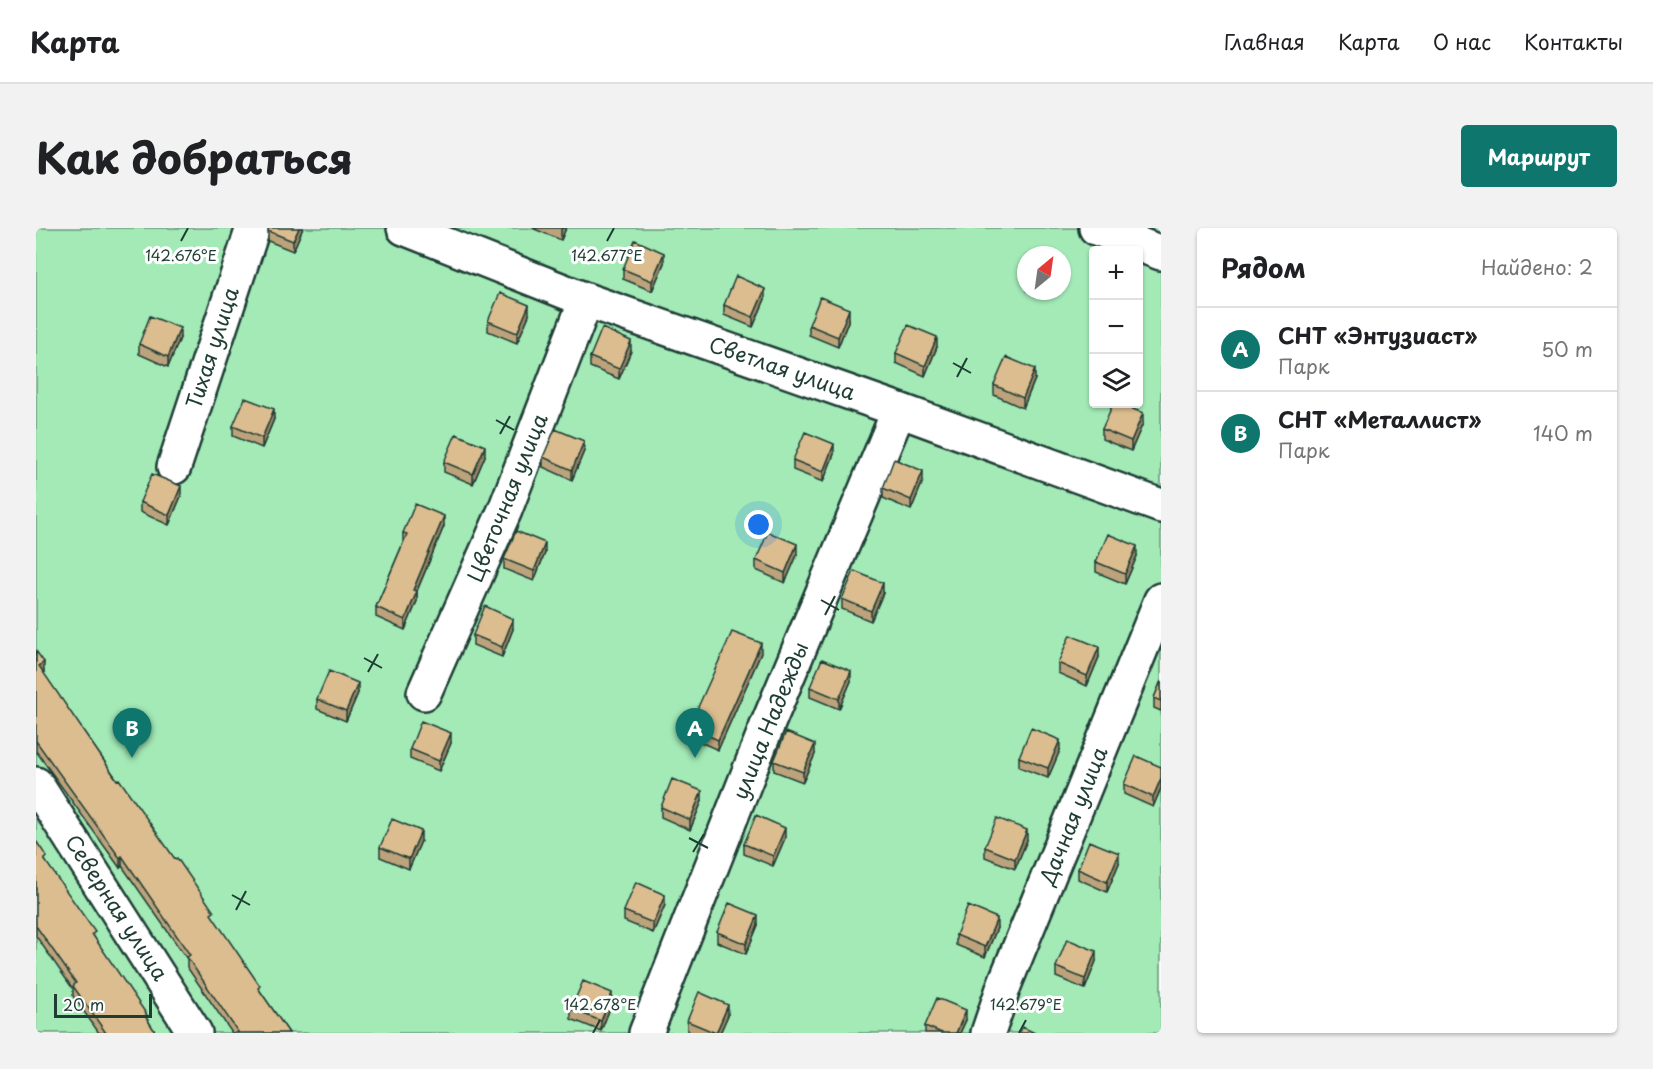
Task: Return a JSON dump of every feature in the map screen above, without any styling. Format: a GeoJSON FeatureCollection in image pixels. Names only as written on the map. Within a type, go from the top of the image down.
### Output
{"type":"FeatureCollection","features":[{"type":"Feature","properties":{"kind":"street","name":"Тихая улица"},"geometry":{"type":"LineString","coordinates":[[174,467],[253,228]]}},
{"type":"Feature","properties":{"kind":"street","name":"Светлая улица"},"geometry":{"type":"LineString","coordinates":[[404,228],[586,300],[899,410],[1161,506]]}},
{"type":"Feature","properties":{"kind":"street"},"geometry":{"type":"LineString","coordinates":[[1096,228],[1161,253]]}},
{"type":"Feature","properties":{"kind":"street","name":"Цветочная улица"},"geometry":{"type":"LineString","coordinates":[[424,693],[505,510],[586,300]]}},
{"type":"Feature","properties":{"kind":"street","name":"улица Надежды"},"geometry":{"type":"LineString","coordinates":[[646,1033],[774,711],[899,410]]}},
{"type":"Feature","properties":{"kind":"street","name":"Дачная улица"},"geometry":{"type":"LineString","coordinates":[[988,1033],[1005,983],[1161,600]]}},
{"type":"Feature","properties":{"kind":"street","name":"Северная улица"},"geometry":{"type":"LineString","coordinates":[[36,784],[195,1033]]}},
{"type":"Feature","properties":{"kind":"green space"},"geometry":{"type":"Polygon","coordinates":[[[36,228],[1161,228],[1161,1033],[36,1033],[36,228]]]}},
{"type":"Feature","properties":{"kind":"building"},"geometry":{"type":"Polygon","coordinates":[[[269,228],[299,228],[293,241],[268,231],[269,228]]]}},
{"type":"Feature","properties":{"kind":"building"},"geometry":{"type":"Polygon","coordinates":[[[635,240],[664,253],[652,281],[623,269],[635,240]]]}},
{"type":"Feature","properties":{"kind":"building"},"geometry":{"type":"Polygon","coordinates":[[[736,276],[765,289],[753,317],[724,305],[736,276]]]}},
{"type":"Feature","properties":{"kind":"building"},"geometry":{"type":"Polygon","coordinates":[[[500,293],[529,305],[517,333],[488,321],[500,293]]]}},
{"type":"Feature","properties":{"kind":"building"},"geometry":{"type":"Polygon","coordinates":[[[820,297],[849,309],[838,337],[809,325],[820,297]]]}},
{"type":"Feature","properties":{"kind":"building"},"geometry":{"type":"Polygon","coordinates":[[[150,316],[180,328],[168,357],[139,344],[150,316]]]}},
{"type":"Feature","properties":{"kind":"building"},"geometry":{"type":"Polygon","coordinates":[[[908,325],[937,337],[925,366],[896,353],[908,325]]]}},
{"type":"Feature","properties":{"kind":"building"},"geometry":{"type":"Polygon","coordinates":[[[602,328],[631,341],[619,369],[590,357],[602,328]]]}},
{"type":"Feature","properties":{"kind":"building"},"geometry":{"type":"Polygon","coordinates":[[[1006,357],[1035,369],[1023,398],[994,385],[1006,357]]]}},
{"type":"Feature","properties":{"kind":"building"},"geometry":{"type":"Polygon","coordinates":[[[245,398],[274,409],[262,438],[233,426],[245,398]]]}},
{"type":"Feature","properties":{"kind":"building"},"geometry":{"type":"Polygon","coordinates":[[[1111,408],[1130,408],[1143,413],[1131,441],[1102,429],[1111,408]]]}},
{"type":"Feature","properties":{"kind":"building"},"geometry":{"type":"Polygon","coordinates":[[[555,429],[584,441],[572,470],[543,457],[555,429]]]}},
{"type":"Feature","properties":{"kind":"building"},"geometry":{"type":"Polygon","coordinates":[[[805,432],[834,444],[823,472],[793,460],[805,432]]]}},
{"type":"Feature","properties":{"kind":"building"},"geometry":{"type":"Polygon","coordinates":[[[456,434],[485,446],[473,474],[444,462],[456,434]]]}},
{"type":"Feature","properties":{"kind":"building"},"geometry":{"type":"Polygon","coordinates":[[[894,459],[923,471],[911,500],[883,488],[894,459]]]}},
{"type":"Feature","properties":{"kind":"building"},"geometry":{"type":"Polygon","coordinates":[[[152,474],[181,486],[169,515],[140,502],[152,474]]]}},
{"type":"Feature","properties":{"kind":"building"},"geometry":{"type":"Polygon","coordinates":[[[415,504],[444,516],[413,590],[417,591],[405,620],[376,607],[407,534],[403,533],[415,504]]]}},
{"type":"Feature","properties":{"kind":"building"},"geometry":{"type":"Polygon","coordinates":[[[516,531],[545,543],[534,571],[504,559],[516,531]]]}},
{"type":"Feature","properties":{"kind":"building"},"geometry":{"type":"Polygon","coordinates":[[[768,532],[797,544],[785,573],[756,560],[768,532]]]}},
{"type":"Feature","properties":{"kind":"building"},"geometry":{"type":"Polygon","coordinates":[[[1108,534],[1137,546],[1125,574],[1096,562],[1108,534]]]}},
{"type":"Feature","properties":{"kind":"building"},"geometry":{"type":"Polygon","coordinates":[[[854,571],[883,583],[871,611],[842,599],[854,571]]]}},
{"type":"Feature","properties":{"kind":"building"},"geometry":{"type":"Polygon","coordinates":[[[485,606],[513,619],[502,647],[473,635],[485,606]]]}},
{"type":"Feature","properties":{"kind":"building"},"geometry":{"type":"Polygon","coordinates":[[[732,632],[761,643],[718,740],[689,727],[732,632]]]}},
{"type":"Feature","properties":{"kind":"building"},"geometry":{"type":"Polygon","coordinates":[[[1070,635],[1099,647],[1087,676],[1058,663],[1070,635]]]}},
{"type":"Feature","properties":{"kind":"building"},"geometry":{"type":"Polygon","coordinates":[[[36,651],[44,662],[39,666],[117,780],[119,779],[214,912],[211,914],[289,1033],[237,1033],[187,957],[190,955],[122,856],[120,858],[36,741],[36,651]]]}},
{"type":"Feature","properties":{"kind":"building"},"geometry":{"type":"Polygon","coordinates":[[[822,659],[851,671],[839,699],[810,687],[822,659]]]}},
{"type":"Feature","properties":{"kind":"building"},"geometry":{"type":"Polygon","coordinates":[[[329,671],[358,683],[346,711],[317,699],[329,671]]]}},
{"type":"Feature","properties":{"kind":"building"},"geometry":{"type":"Polygon","coordinates":[[[1161,681],[1161,701],[1154,698],[1161,681]]]}},
{"type":"Feature","properties":{"kind":"building"},"geometry":{"type":"Polygon","coordinates":[[[421,721],[451,733],[439,761],[410,749],[421,721]]]}},
{"type":"Feature","properties":{"kind":"building"},"geometry":{"type":"Polygon","coordinates":[[[1031,728],[1060,740],[1048,768],[1019,757],[1031,728]]]}},
{"type":"Feature","properties":{"kind":"building"},"geometry":{"type":"Polygon","coordinates":[[[786,732],[815,744],[803,772],[774,761],[786,732]]]}},
{"type":"Feature","properties":{"kind":"building"},"geometry":{"type":"Polygon","coordinates":[[[1136,756],[1161,767],[1161,778],[1153,797],[1124,784],[1136,756]]]}},
{"type":"Feature","properties":{"kind":"building"},"geometry":{"type":"Polygon","coordinates":[[[672,779],[702,791],[690,820],[661,807],[672,779]]]}},
{"type":"Feature","properties":{"kind":"building"},"geometry":{"type":"Polygon","coordinates":[[[756,815],[785,828],[773,856],[744,844],[756,815]]]}},
{"type":"Feature","properties":{"kind":"building"},"geometry":{"type":"Polygon","coordinates":[[[997,818],[1027,830],[1015,859],[985,847],[997,818]]]}},
{"type":"Feature","properties":{"kind":"building"},"geometry":{"type":"Polygon","coordinates":[[[392,819],[421,831],[409,859],[380,847],[392,819]]]}},
{"type":"Feature","properties":{"kind":"building"},"geometry":{"type":"Polygon","coordinates":[[[36,841],[47,857],[44,859],[95,932],[92,934],[147,1015],[145,1016],[156,1033],[106,1033],[73,986],[76,983],[36,926],[36,841]]]}},
{"type":"Feature","properties":{"kind":"building"},"geometry":{"type":"Polygon","coordinates":[[[1089,841],[1119,853],[1107,882],[1078,869],[1089,841]]]}},
{"type":"Feature","properties":{"kind":"building"},"geometry":{"type":"Polygon","coordinates":[[[636,882],[665,895],[653,923],[624,911],[636,882]]]}},
{"type":"Feature","properties":{"kind":"building"},"geometry":{"type":"Polygon","coordinates":[[[729,903],[758,915],[746,944],[717,932],[729,903]]]}},
{"type":"Feature","properties":{"kind":"building"},"geometry":{"type":"Polygon","coordinates":[[[968,906],[997,918],[985,947],[956,935],[968,906]]]}},
{"type":"Feature","properties":{"kind":"building"},"geometry":{"type":"Polygon","coordinates":[[[1067,939],[1096,951],[1085,979],[1056,967],[1067,939]]]}},
{"type":"Feature","properties":{"kind":"building"},"geometry":{"type":"Polygon","coordinates":[[[583,981],[612,993],[601,1021],[571,1009],[583,981]]]}},
{"type":"Feature","properties":{"kind":"building"},"geometry":{"type":"Polygon","coordinates":[[[699,992],[728,1005],[716,1033],[687,1021],[699,992]]]}},
{"type":"Feature","properties":{"kind":"building"},"geometry":{"type":"Polygon","coordinates":[[[937,998],[966,1010],[956,1033],[942,1033],[925,1026],[937,998]]]}},
{"type":"Feature","properties":{"kind":"building"},"geometry":{"type":"Polygon","coordinates":[[[1022,1027],[1035,1033],[1019,1033],[1022,1027]]]}},
{"type":"Feature","properties":{"kind":"place","name":"СНТ «Металлист»"},"geometry":{"type":"Point","coordinates":[132,758]}},
{"type":"Feature","properties":{"kind":"place","name":"СНТ «Энтузиаст»"},"geometry":{"type":"Point","coordinates":[695,758]}}]}
